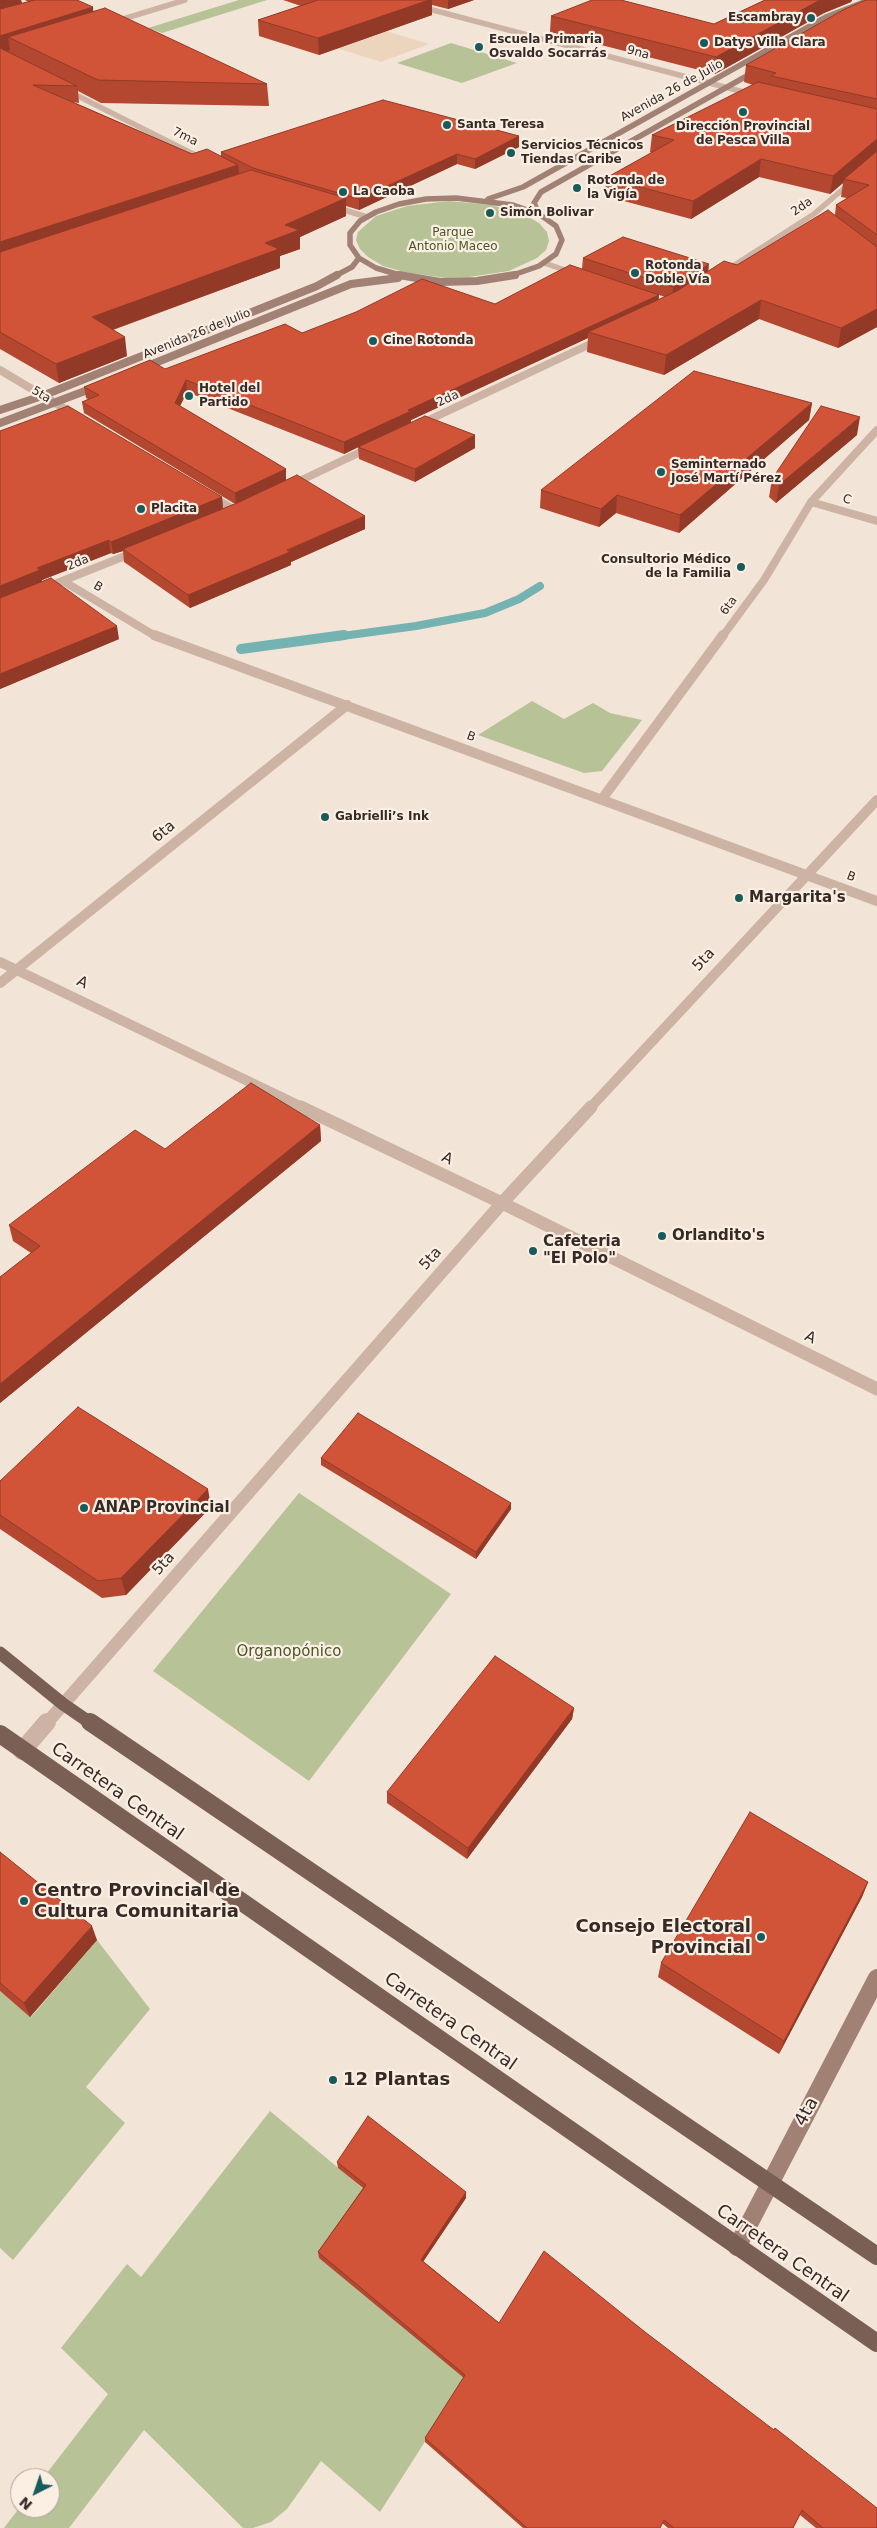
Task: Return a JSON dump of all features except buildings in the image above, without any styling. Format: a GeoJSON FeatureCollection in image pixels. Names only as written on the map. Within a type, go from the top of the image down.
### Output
{"type":"FeatureCollection","features":[{"type":"Feature","properties":{"kind":"main road","name":"Avenida 26 de Julio"},"geometry":{"type":"LineString","coordinates":[[485,200],[523,187],[826,17],[866,1]]}},
{"type":"Feature","properties":{"kind":"main road"},"geometry":{"type":"LineString","coordinates":[[867,9],[876,5]]}},
{"type":"Feature","properties":{"kind":"main road","name":"Avenida 26 de Julio"},"geometry":{"type":"LineString","coordinates":[[538,214],[534,203],[541,192],[769,63]]}},
{"type":"Feature","properties":{"kind":"main road"},"geometry":{"type":"LineString","coordinates":[[426,199],[485,200],[513,205],[538,214],[556,226],[562,240],[556,254],[544,263],[512,276],[477,281],[440,282],[406,277],[376,268],[359,258],[350,246],[350,233],[360,221],[399,204],[426,199]]}},
{"type":"Feature","properties":{"kind":"main road","name":"Avenida 26 de Julio"},"geometry":{"type":"LineString","coordinates":[[0,410],[42,396],[317,286],[352,267],[359,258]]}},
{"type":"Feature","properties":{"kind":"main road","name":"Avenida 26 de Julio"},"geometry":{"type":"LineString","coordinates":[[133,372],[351,284],[406,277]]}},
{"type":"Feature","properties":{"kind":"main road"},"geometry":{"type":"LineString","coordinates":[[0,423],[56,404],[107,383]]}},
{"type":"Feature","properties":{"kind":"main road"},"geometry":{"type":"LineString","coordinates":[[0,1653],[64,1704],[877,2256]]}},
{"type":"Feature","properties":{"kind":"main road","name":"Carretera Central"},"geometry":{"type":"LineString","coordinates":[[0,1734],[877,2343]]}},
{"type":"Feature","properties":{"kind":"main road"},"geometry":{"type":"LineString","coordinates":[[0,1743],[22,1750]]}},
{"type":"Feature","properties":{"kind":"main road","name":"4ta"},"geometry":{"type":"LineString","coordinates":[[737,2247],[877,1978]]}},
{"type":"Feature","properties":{"kind":"street"},"geometry":{"type":"LineString","coordinates":[[102,26],[185,0]]}},
{"type":"Feature","properties":{"kind":"street","name":"9na"},"geometry":{"type":"LineString","coordinates":[[394,0],[709,84],[761,96]]}},
{"type":"Feature","properties":{"kind":"street"},"geometry":{"type":"LineString","coordinates":[[855,0],[866,1],[876,5]]}},
{"type":"Feature","properties":{"kind":"street","name":"7ma"},"geometry":{"type":"LineString","coordinates":[[61,88],[212,163]]}},
{"type":"Feature","properties":{"kind":"street","name":"2da"},"geometry":{"type":"LineString","coordinates":[[714,278],[814,214],[877,160]]}},
{"type":"Feature","properties":{"kind":"street"},"geometry":{"type":"LineString","coordinates":[[319,203],[367,217]]}},
{"type":"Feature","properties":{"kind":"street"},"geometry":{"type":"LineString","coordinates":[[814,214],[822,220]]}},
{"type":"Feature","properties":{"kind":"street"},"geometry":{"type":"LineString","coordinates":[[544,263],[581,275]]}},
{"type":"Feature","properties":{"kind":"street","name":"2da"},"geometry":{"type":"LineString","coordinates":[[406,431],[610,335]]}},
{"type":"Feature","properties":{"kind":"street","name":"5ta"},"geometry":{"type":"LineString","coordinates":[[0,370],[84,420]]}},
{"type":"Feature","properties":{"kind":"street","name":"6ta"},"geometry":{"type":"LineString","coordinates":[[602,799],[764,580],[811,502],[877,430]]}},
{"type":"Feature","properties":{"kind":"street"},"geometry":{"type":"LineString","coordinates":[[281,490],[379,444]]}},
{"type":"Feature","properties":{"kind":"street"},"geometry":{"type":"LineString","coordinates":[[204,492],[236,511]]}},
{"type":"Feature","properties":{"kind":"street","name":"C"},"geometry":{"type":"LineString","coordinates":[[811,502],[877,521]]}},
{"type":"Feature","properties":{"kind":"street"},"geometry":{"type":"LineString","coordinates":[[227,514],[245,506]]}},
{"type":"Feature","properties":{"kind":"street","name":"2da"},"geometry":{"type":"LineString","coordinates":[[36,592],[145,548]]}},
{"type":"Feature","properties":{"kind":"street","name":"B"},"geometry":{"type":"LineString","coordinates":[[63,581],[157,637],[347,705],[877,901]]}},
{"type":"Feature","properties":{"kind":"street","name":"6ta"},"geometry":{"type":"LineString","coordinates":[[0,983],[347,705]]}},
{"type":"Feature","properties":{"kind":"street","name":"5ta"},"geometry":{"type":"LineString","coordinates":[[22,1750],[502,1203],[806,874],[877,800]]}},
{"type":"Feature","properties":{"kind":"street","name":"A"},"geometry":{"type":"LineString","coordinates":[[0,962],[502,1203],[877,1390]]}},
{"type":"Feature","properties":{"kind":"green space"},"geometry":{"type":"Polygon","coordinates":[[[239,0],[267,0],[162,33],[148,28],[239,0]]]}},
{"type":"Feature","properties":{"kind":"green space"},"geometry":{"type":"Polygon","coordinates":[[[451,43],[517,63],[462,83],[397,63],[451,43]]]}},
{"type":"Feature","properties":{"kind":"green space","name":"Parque Antonio Maceo"},"geometry":{"type":"Polygon","coordinates":[[[449,201],[492,205],[527,216],[539,223],[547,232],[549,241],[546,250],[537,258],[509,271],[469,277],[446,278],[404,272],[383,266],[368,257],[360,249],[356,240],[358,232],[376,216],[407,206],[449,201]]]}},
{"type":"Feature","properties":{"kind":"green space"},"geometry":{"type":"Polygon","coordinates":[[[532,701],[564,719],[593,703],[610,713],[642,720],[602,771],[584,773],[478,735],[532,701]]]}},
{"type":"Feature","properties":{"kind":"green space","name":"Organopónico"},"geometry":{"type":"Polygon","coordinates":[[[299,1493],[451,1594],[309,1781],[153,1671],[299,1493]]]}},
{"type":"Feature","properties":{"kind":"green space"},"geometry":{"type":"Polygon","coordinates":[[[97,1940],[150,2009],[86,2087],[125,2123],[13,2260],[0,2248],[0,1991],[31,2017],[97,1940]]]}},
{"type":"Feature","properties":{"kind":"green space"},"geometry":{"type":"Polygon","coordinates":[[[270,2111],[366,2191],[465,2379],[380,2512],[321,2461],[287,2509],[271,2522],[253,2528],[243,2528],[144,2430],[69,2528],[4,2528],[12,2518],[60,2518],[60,2468],[51,2468],[108,2394],[61,2348],[127,2264],[141,2277],[270,2111]]]}},
{"type":"Feature","properties":{"kind":"shaded area"},"geometry":{"type":"Polygon","coordinates":[[[360,23],[429,44],[381,62],[311,40],[360,23]]]}},
{"type":"Feature","properties":{"kind":"waterway"},"geometry":{"type":"LineString","coordinates":[[335,637],[416,626],[485,613],[519,599],[540,586]]}},
{"type":"Feature","properties":{"kind":"waterway"},"geometry":{"type":"LineString","coordinates":[[241,649],[344,635]]}},
{"type":"Feature","properties":{"kind":"place","name":"Escambray"},"geometry":{"type":"Point","coordinates":[811,18]}},
{"type":"Feature","properties":{"kind":"place","name":"Datys Villa Clara"},"geometry":{"type":"Point","coordinates":[704,43]}},
{"type":"Feature","properties":{"kind":"place","name":"Escuela Primaria Osvaldo Socarrás"},"geometry":{"type":"Point","coordinates":[479,47]}},
{"type":"Feature","properties":{"kind":"place","name":"Dirección Provincial de Pesca Villa"},"geometry":{"type":"Point","coordinates":[743,112]}},
{"type":"Feature","properties":{"kind":"place","name":"Santa Teresa"},"geometry":{"type":"Point","coordinates":[447,125]}},
{"type":"Feature","properties":{"kind":"place","name":"Servicios Técnicos Tiendas Caribe"},"geometry":{"type":"Point","coordinates":[511,153]}},
{"type":"Feature","properties":{"kind":"place","name":"Rotonda de la Vigía"},"geometry":{"type":"Point","coordinates":[577,188]}},
{"type":"Feature","properties":{"kind":"place","name":"La Caoba"},"geometry":{"type":"Point","coordinates":[343,192]}},
{"type":"Feature","properties":{"kind":"place","name":"Simón Bolivar"},"geometry":{"type":"Point","coordinates":[490,213]}},
{"type":"Feature","properties":{"kind":"place","name":"Rotonda Doble Vía"},"geometry":{"type":"Point","coordinates":[635,273]}},
{"type":"Feature","properties":{"kind":"place","name":"Cine Rotonda"},"geometry":{"type":"Point","coordinates":[373,341]}},
{"type":"Feature","properties":{"kind":"place","name":"Hotel del Partido"},"geometry":{"type":"Point","coordinates":[189,396]}},
{"type":"Feature","properties":{"kind":"place","name":"Seminternado José Martí Pérez"},"geometry":{"type":"Point","coordinates":[661,472]}},
{"type":"Feature","properties":{"kind":"place","name":"Placita"},"geometry":{"type":"Point","coordinates":[141,509]}},
{"type":"Feature","properties":{"kind":"place","name":"Consultorio Médico de la Familia"},"geometry":{"type":"Point","coordinates":[741,567]}},
{"type":"Feature","properties":{"kind":"place","name":"Gabrielli’s Ink"},"geometry":{"type":"Point","coordinates":[325,817]}},
{"type":"Feature","properties":{"kind":"place","name":"Margarita's"},"geometry":{"type":"Point","coordinates":[739,898]}},
{"type":"Feature","properties":{"kind":"place","name":"Orlandito's"},"geometry":{"type":"Point","coordinates":[662,1236]}},
{"type":"Feature","properties":{"kind":"place","name":"Cafeteria \"El Polo\""},"geometry":{"type":"Point","coordinates":[533,1251]}},
{"type":"Feature","properties":{"kind":"place","name":"ANAP Provincial"},"geometry":{"type":"Point","coordinates":[84,1508]}},
{"type":"Feature","properties":{"kind":"place","name":"Centro Provincial de Cultura Comunitaria"},"geometry":{"type":"Point","coordinates":[24,1901]}},
{"type":"Feature","properties":{"kind":"place","name":"Consejo Electoral Provincial"},"geometry":{"type":"Point","coordinates":[761,1937]}},
{"type":"Feature","properties":{"kind":"place","name":"12 Plantas"},"geometry":{"type":"Point","coordinates":[333,2080]}}]}
